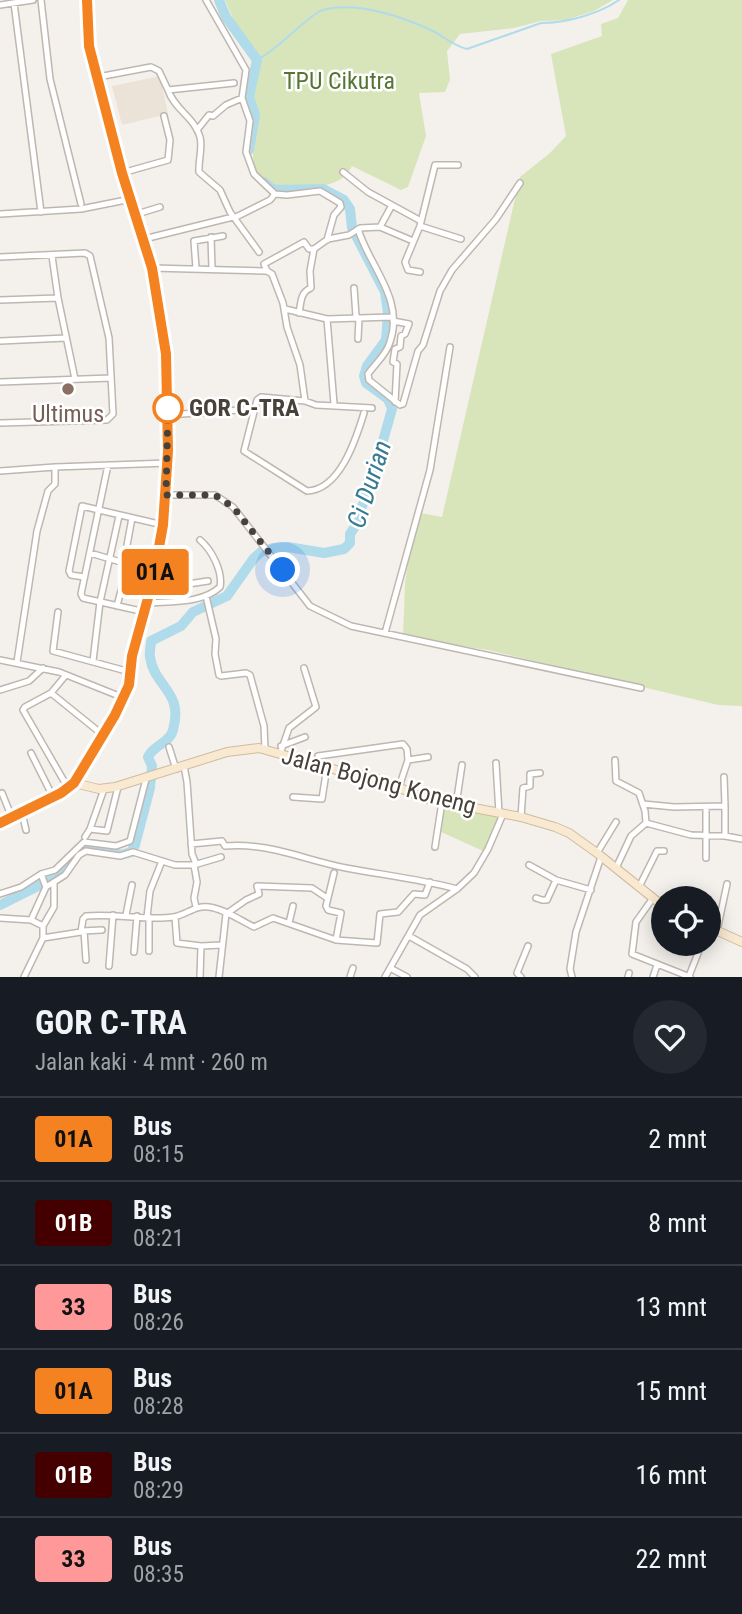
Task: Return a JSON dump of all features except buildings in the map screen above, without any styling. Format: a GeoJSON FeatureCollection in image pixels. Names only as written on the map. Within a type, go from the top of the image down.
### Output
{"type":"FeatureCollection","features":[{"type":"Feature","properties":{"kind":"main road"},"geometry":{"type":"LineString","coordinates":[[0,823],[71,785],[124,698],[134,648],[154,576],[163,525],[168,463],[166,354],[152,268],[122,173],[87,34],[87,0]]}},
{"type":"Feature","properties":{"kind":"main road","name":"Jalan Bojong Koneng"},"geometry":{"type":"LineString","coordinates":[[71,785],[104,789],[164,774],[240,749],[280,750],[327,767],[375,778],[412,794],[521,817],[563,830],[651,896]]}},
{"type":"Feature","properties":{"kind":"main road"},"geometry":{"type":"LineString","coordinates":[[721,933],[742,942]]}},
{"type":"Feature","properties":{"kind":"street"},"geometry":{"type":"LineString","coordinates":[[0,5],[33,0]]}},
{"type":"Feature","properties":{"kind":"street"},"geometry":{"type":"LineString","coordinates":[[41,0],[50,79],[81,204]]}},
{"type":"Feature","properties":{"kind":"street"},"geometry":{"type":"LineString","coordinates":[[206,0],[244,66],[246,74],[242,98],[250,121],[246,156],[254,174],[275,194],[320,191],[340,203],[341,207],[334,215],[327,240]]}},
{"type":"Feature","properties":{"kind":"street"},"geometry":{"type":"LineString","coordinates":[[14,3],[41,212]]}},
{"type":"Feature","properties":{"kind":"street"},"geometry":{"type":"LineString","coordinates":[[98,77],[151,67],[159,71],[174,103],[197,130],[201,139],[199,172],[222,192],[234,218],[259,252]]}},
{"type":"Feature","properties":{"kind":"street"},"geometry":{"type":"LineString","coordinates":[[168,90],[234,83]]}},
{"type":"Feature","properties":{"kind":"street"},"geometry":{"type":"LineString","coordinates":[[197,130],[209,115],[213,116],[226,105],[242,98]]}},
{"type":"Feature","properties":{"kind":"street"},"geometry":{"type":"LineString","coordinates":[[122,173],[168,160],[170,140],[164,116]]}},
{"type":"Feature","properties":{"kind":"street"},"geometry":{"type":"LineString","coordinates":[[420,272],[406,268],[405,262],[421,224],[435,165],[458,165]]}},
{"type":"Feature","properties":{"kind":"street"},"geometry":{"type":"LineString","coordinates":[[343,172],[354,178],[368,192],[421,224],[461,239]]}},
{"type":"Feature","properties":{"kind":"street"},"geometry":{"type":"LineString","coordinates":[[354,232],[386,284],[392,318],[390,343],[368,374],[369,380],[395,402],[403,404],[418,351],[423,345],[440,291],[464,254],[496,219],[520,183]]}},
{"type":"Feature","properties":{"kind":"street"},"geometry":{"type":"LineString","coordinates":[[144,239],[234,218],[270,200],[275,194]]}},
{"type":"Feature","properties":{"kind":"street"},"geometry":{"type":"LineString","coordinates":[[0,214],[81,209],[131,199]]}},
{"type":"Feature","properties":{"kind":"street"},"geometry":{"type":"LineString","coordinates":[[380,227],[392,205]]}},
{"type":"Feature","properties":{"kind":"street"},"geometry":{"type":"LineString","coordinates":[[137,214],[160,207]]}},
{"type":"Feature","properties":{"kind":"street"},"geometry":{"type":"LineString","coordinates":[[267,271],[264,264],[304,243],[309,249],[314,249],[327,240],[354,232],[380,227],[413,241]]}},
{"type":"Feature","properties":{"kind":"street"},"geometry":{"type":"LineString","coordinates":[[196,268],[194,241],[223,236]]}},
{"type":"Feature","properties":{"kind":"street"},"geometry":{"type":"LineString","coordinates":[[211,237],[212,269]]}},
{"type":"Feature","properties":{"kind":"street"},"geometry":{"type":"LineString","coordinates":[[299,313],[302,296],[306,289],[311,288],[310,271],[314,249]]}},
{"type":"Feature","properties":{"kind":"street"},"geometry":{"type":"LineString","coordinates":[[0,257],[85,253],[90,256],[108,338],[113,414],[107,420],[0,423]]}},
{"type":"Feature","properties":{"kind":"street"},"geometry":{"type":"LineString","coordinates":[[52,256],[75,379]]}},
{"type":"Feature","properties":{"kind":"street"},"geometry":{"type":"LineString","coordinates":[[152,268],[267,271],[272,274],[285,309],[287,327],[300,365],[305,401]]}},
{"type":"Feature","properties":{"kind":"street"},"geometry":{"type":"LineString","coordinates":[[354,289],[358,339]]}},
{"type":"Feature","properties":{"kind":"street"},"geometry":{"type":"LineString","coordinates":[[0,300],[58,298]]}},
{"type":"Feature","properties":{"kind":"street"},"geometry":{"type":"LineString","coordinates":[[285,309],[327,319],[383,317],[409,324],[401,337],[400,347],[395,349],[395,402]]}},
{"type":"Feature","properties":{"kind":"street"},"geometry":{"type":"LineString","coordinates":[[327,319],[334,404]]}},
{"type":"Feature","properties":{"kind":"street"},"geometry":{"type":"LineString","coordinates":[[0,341],[66,338]]}},
{"type":"Feature","properties":{"kind":"street"},"geometry":{"type":"LineString","coordinates":[[385,633],[430,470],[450,347]]}},
{"type":"Feature","properties":{"kind":"street"},"geometry":{"type":"LineString","coordinates":[[0,383],[111,378]]}},
{"type":"Feature","properties":{"kind":"street"},"geometry":{"type":"LineString","coordinates":[[364,413],[356,437],[339,470],[319,489],[307,491],[244,451],[257,400],[264,396],[316,405],[372,408]]}},
{"type":"Feature","properties":{"kind":"street"},"geometry":{"type":"LineString","coordinates":[[168,415],[254,409]]}},
{"type":"Feature","properties":{"kind":"street"},"geometry":{"type":"LineString","coordinates":[[0,471],[168,463]]}},
{"type":"Feature","properties":{"kind":"street"},"geometry":{"type":"LineString","coordinates":[[108,465],[81,596],[117,606],[146,608],[206,598],[220,587],[221,579],[209,550],[200,540]]}},
{"type":"Feature","properties":{"kind":"street"},"geometry":{"type":"LineString","coordinates":[[17,662],[37,531],[48,491],[55,484],[55,467]]}},
{"type":"Feature","properties":{"kind":"street"},"geometry":{"type":"LineString","coordinates":[[166,495],[215,495],[233,507],[316,610],[357,628],[641,688]]}},
{"type":"Feature","properties":{"kind":"street"},"geometry":{"type":"LineString","coordinates":[[84,577],[71,575],[69,570],[80,509],[85,506],[163,525]]}},
{"type":"Feature","properties":{"kind":"street"},"geometry":{"type":"LineString","coordinates":[[93,661],[100,601],[119,516]]}},
{"type":"Feature","properties":{"kind":"street"},"geometry":{"type":"LineString","coordinates":[[127,545],[132,518]]}},
{"type":"Feature","properties":{"kind":"street"},"geometry":{"type":"LineString","coordinates":[[90,553],[128,563],[175,586],[208,581]]}},
{"type":"Feature","properties":{"kind":"street"},"geometry":{"type":"LineString","coordinates":[[117,606],[128,563]]}},
{"type":"Feature","properties":{"kind":"street"},"geometry":{"type":"LineString","coordinates":[[206,598],[216,639],[215,654],[219,675],[250,675],[264,726],[265,750]]}},
{"type":"Feature","properties":{"kind":"street"},"geometry":{"type":"LineString","coordinates":[[58,612],[54,651],[131,672]]}},
{"type":"Feature","properties":{"kind":"street"},"geometry":{"type":"LineString","coordinates":[[0,660],[66,675],[124,698]]}},
{"type":"Feature","properties":{"kind":"street"},"geometry":{"type":"LineString","coordinates":[[0,690],[29,681],[43,668]]}},
{"type":"Feature","properties":{"kind":"street"},"geometry":{"type":"LineString","coordinates":[[280,750],[289,728],[316,707],[304,668]]}},
{"type":"Feature","properties":{"kind":"street"},"geometry":{"type":"LineString","coordinates":[[66,675],[51,693],[23,710],[71,785]]}},
{"type":"Feature","properties":{"kind":"street"},"geometry":{"type":"LineString","coordinates":[[51,693],[103,735]]}},
{"type":"Feature","properties":{"kind":"street"},"geometry":{"type":"LineString","coordinates":[[280,750],[304,737]]}},
{"type":"Feature","properties":{"kind":"street"},"geometry":{"type":"LineString","coordinates":[[318,756],[403,744],[407,748],[408,760],[399,787]]}},
{"type":"Feature","properties":{"kind":"street"},"geometry":{"type":"LineString","coordinates":[[169,747],[188,790],[191,844],[197,882],[194,898],[196,907]]}},
{"type":"Feature","properties":{"kind":"street"},"geometry":{"type":"LineString","coordinates":[[31,752],[53,797]]}},
{"type":"Feature","properties":{"kind":"street"},"geometry":{"type":"LineString","coordinates":[[408,760],[428,757]]}},
{"type":"Feature","properties":{"kind":"street"},"geometry":{"type":"LineString","coordinates":[[615,760],[616,781],[637,790],[643,804],[646,823]]}},
{"type":"Feature","properties":{"kind":"street"},"geometry":{"type":"LineString","coordinates":[[385,977],[419,915],[457,889],[474,873],[483,859],[501,814],[496,764]]}},
{"type":"Feature","properties":{"kind":"street"},"geometry":{"type":"LineString","coordinates":[[456,805],[462,765]]}},
{"type":"Feature","properties":{"kind":"street"},"geometry":{"type":"LineString","coordinates":[[293,797],[322,799],[327,767]]}},
{"type":"Feature","properties":{"kind":"street"},"geometry":{"type":"LineString","coordinates":[[521,817],[524,788],[530,786],[530,774],[540,773]]}},
{"type":"Feature","properties":{"kind":"street"},"geometry":{"type":"LineString","coordinates":[[724,777],[725,836]]}},
{"type":"Feature","properties":{"kind":"street"},"geometry":{"type":"LineString","coordinates":[[31,920],[43,881],[84,842],[116,846],[130,841],[148,778]]}},
{"type":"Feature","properties":{"kind":"street"},"geometry":{"type":"LineString","coordinates":[[90,829],[107,831],[118,786]]}},
{"type":"Feature","properties":{"kind":"street"},"geometry":{"type":"LineString","coordinates":[[85,837],[104,789]]}},
{"type":"Feature","properties":{"kind":"street"},"geometry":{"type":"LineString","coordinates":[[2,793],[12,818]]}},
{"type":"Feature","properties":{"kind":"street"},"geometry":{"type":"LineString","coordinates":[[435,847],[442,802]]}},
{"type":"Feature","properties":{"kind":"street"},"geometry":{"type":"LineString","coordinates":[[643,804],[674,807],[725,806]]}},
{"type":"Feature","properties":{"kind":"street"},"geometry":{"type":"LineString","coordinates":[[706,810],[706,858]]}},
{"type":"Feature","properties":{"kind":"street"},"geometry":{"type":"LineString","coordinates":[[22,813],[26,830]]}},
{"type":"Feature","properties":{"kind":"street"},"geometry":{"type":"LineString","coordinates":[[572,977],[572,950],[599,855],[616,822]]}},
{"type":"Feature","properties":{"kind":"street"},"geometry":{"type":"LineString","coordinates":[[646,823],[691,835],[742,839]]}},
{"type":"Feature","properties":{"kind":"street"},"geometry":{"type":"LineString","coordinates":[[616,868],[631,836],[646,823]]}},
{"type":"Feature","properties":{"kind":"street"},"geometry":{"type":"LineString","coordinates":[[191,844],[222,841],[225,846],[244,845],[281,850],[346,868],[457,889]]}},
{"type":"Feature","properties":{"kind":"street"},"geometry":{"type":"LineString","coordinates":[[0,894],[43,881],[54,882],[65,875],[79,855],[86,851],[120,856],[133,852],[175,865],[195,864],[221,857]]}},
{"type":"Feature","properties":{"kind":"street"},"geometry":{"type":"LineString","coordinates":[[639,887],[657,851],[664,851]]}},
{"type":"Feature","properties":{"kind":"street"},"geometry":{"type":"LineString","coordinates":[[149,951],[150,891],[162,861]]}},
{"type":"Feature","properties":{"kind":"street"},"geometry":{"type":"LineString","coordinates":[[529,865],[556,880],[590,890]]}},
{"type":"Feature","properties":{"kind":"street"},"geometry":{"type":"LineString","coordinates":[[334,873],[326,906],[328,910],[341,914],[336,940]]}},
{"type":"Feature","properties":{"kind":"street"},"geometry":{"type":"LineString","coordinates":[[536,898],[547,900],[556,880]]}},
{"type":"Feature","properties":{"kind":"street"},"geometry":{"type":"LineString","coordinates":[[24,977],[43,938],[43,926],[54,906],[54,882]]}},
{"type":"Feature","properties":{"kind":"street"},"geometry":{"type":"LineString","coordinates":[[86,960],[84,917],[175,917],[196,907],[212,907],[254,927],[274,918],[336,940],[377,943],[380,914],[398,912],[414,894],[425,895],[430,882]]}},
{"type":"Feature","properties":{"kind":"street"},"geometry":{"type":"LineString","coordinates":[[721,901],[727,884]]}},
{"type":"Feature","properties":{"kind":"street"},"geometry":{"type":"LineString","coordinates":[[126,915],[132,885]]}},
{"type":"Feature","properties":{"kind":"street"},"geometry":{"type":"LineString","coordinates":[[219,977],[226,914],[259,894],[258,886],[312,888],[327,898]]}},
{"type":"Feature","properties":{"kind":"street"},"geometry":{"type":"LineString","coordinates":[[651,901],[636,922],[633,954],[689,977],[697,956]]}},
{"type":"Feature","properties":{"kind":"street"},"geometry":{"type":"LineString","coordinates":[[289,923],[293,906]]}},
{"type":"Feature","properties":{"kind":"street"},"geometry":{"type":"LineString","coordinates":[[109,967],[113,915]]}},
{"type":"Feature","properties":{"kind":"street"},"geometry":{"type":"LineString","coordinates":[[134,952],[137,916]]}},
{"type":"Feature","properties":{"kind":"street"},"geometry":{"type":"LineString","coordinates":[[175,917],[177,943],[221,946]]}},
{"type":"Feature","properties":{"kind":"street"},"geometry":{"type":"LineString","coordinates":[[0,918],[31,920],[43,926]]}},
{"type":"Feature","properties":{"kind":"street"},"geometry":{"type":"LineString","coordinates":[[43,938],[102,930]]}},
{"type":"Feature","properties":{"kind":"street"},"geometry":{"type":"LineString","coordinates":[[409,936],[475,977]]}},
{"type":"Feature","properties":{"kind":"street"},"geometry":{"type":"LineString","coordinates":[[200,977],[201,946]]}},
{"type":"Feature","properties":{"kind":"street"},"geometry":{"type":"LineString","coordinates":[[521,977],[517,973],[528,946]]}},
{"type":"Feature","properties":{"kind":"street"},"geometry":{"type":"LineString","coordinates":[[653,977],[657,965]]}},
{"type":"Feature","properties":{"kind":"street"},"geometry":{"type":"LineString","coordinates":[[350,977],[354,968]]}},
{"type":"Feature","properties":{"kind":"street"},"geometry":{"type":"LineString","coordinates":[[390,968],[407,977]]}},
{"type":"Feature","properties":{"kind":"shaded area"},"geometry":{"type":"Polygon","coordinates":[[[160,76],[168,114],[122,125],[112,86],[160,76]]]}},
{"type":"Feature","properties":{"kind":"green space","name":"TPU Cikutra"},"geometry":{"type":"Polygon","coordinates":[[[225,0],[613,0],[594,11],[565,20],[541,21],[514,28],[460,34],[447,51],[450,80],[445,92],[419,93],[426,136],[408,187],[401,190],[352,166],[338,180],[318,187],[274,187],[257,173],[253,155],[259,114],[254,101],[254,91],[261,62],[235,23],[225,0]]]}},
{"type":"Feature","properties":{"kind":"green space"},"geometry":{"type":"Polygon","coordinates":[[[628,0],[742,0],[742,706],[718,705],[488,650],[403,637],[405,584],[415,512],[442,517],[520,177],[566,136],[551,54],[602,36],[601,24],[618,18],[628,0]]]}},
{"type":"Feature","properties":{"kind":"green space"},"geometry":{"type":"Polygon","coordinates":[[[443,804],[506,815],[483,851],[439,831],[443,804]]]}},
{"type":"Feature","properties":{"kind":"waterway","name":"Ci Durian"},"geometry":{"type":"LineString","coordinates":[[219,0],[226,17],[257,60],[249,97],[255,115],[249,150]]}},
{"type":"Feature","properties":{"kind":"waterway"},"geometry":{"type":"LineString","coordinates":[[257,60],[320,11],[333,8],[347,7],[392,15],[433,31],[453,44],[467,49],[541,23],[582,17],[619,0]]}},
{"type":"Feature","properties":{"kind":"waterway","name":"Ci Durian"},"geometry":{"type":"LineString","coordinates":[[0,905],[58,876],[90,845],[121,855],[131,852],[150,788],[152,766],[148,757],[171,734],[175,717],[172,698],[153,667],[151,641],[181,626],[193,612],[227,596],[261,552],[288,547],[324,553],[344,549],[350,543],[350,534],[360,519],[367,484],[392,409],[388,399],[366,383],[364,376],[367,366],[386,340],[388,313],[385,292],[352,228],[350,209],[344,200],[323,189],[279,190],[272,189],[264,182]]}},
{"type":"Feature","properties":{"kind":"bus line","name":"01A"},"geometry":{"type":"LineString","coordinates":[[0,823],[61,793],[74,783],[115,715],[129,685],[132,656],[159,555],[163,525],[168,451],[166,354],[152,268],[122,173],[89,46],[87,0]]}},
{"type":"Feature","properties":{"kind":"place","name":"Ultimus"},"geometry":{"type":"Point","coordinates":[68,389]}},
{"type":"Feature","properties":{"kind":"place","name":"GOR C-TRA"},"geometry":{"type":"Point","coordinates":[168,408]}},
{"type":"Feature","properties":{"kind":"route"},"geometry":{"type":"LineString","coordinates":[[168,408],[166,495],[215,495],[233,507],[283,570]]}}]}
